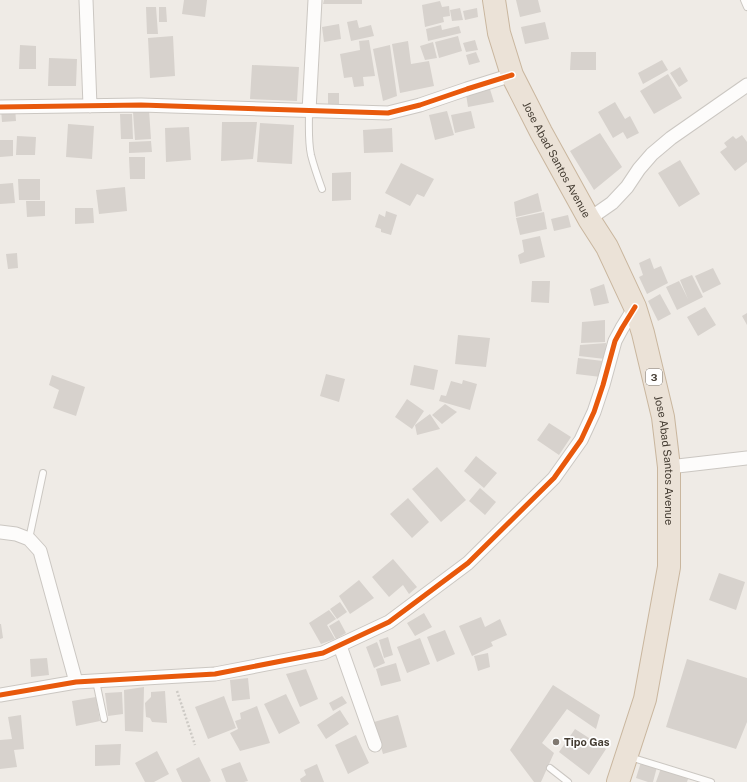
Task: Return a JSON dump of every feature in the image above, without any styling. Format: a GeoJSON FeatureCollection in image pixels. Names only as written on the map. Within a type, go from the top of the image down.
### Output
{"type":"FeatureCollection","features":[{"type":"Feature","properties":{"kind":"highway","name":"Jose Abad Santos Avenue"},"geometry":{"type":"LineString","coordinates":[[494,0],[499,33],[512,75],[541,132],[589,219],[607,247],[635,306],[663,417],[669,468],[669,567],[645,698],[618,782]]}},
{"type":"Feature","properties":{"kind":"street"},"geometry":{"type":"LineString","coordinates":[[86,0],[90,106]]}},
{"type":"Feature","properties":{"kind":"street"},"geometry":{"type":"LineString","coordinates":[[309,111],[315,0]]}},
{"type":"Feature","properties":{"kind":"street"},"geometry":{"type":"LineString","coordinates":[[0,106],[141,105],[388,113],[420,105],[512,75]]}},
{"type":"Feature","properties":{"kind":"street"},"geometry":{"type":"LineString","coordinates":[[589,219],[612,203],[627,187],[639,169],[652,154],[671,138],[747,85]]}},
{"type":"Feature","properties":{"kind":"street"},"geometry":{"type":"LineString","coordinates":[[0,695],[76,682],[215,674],[323,653],[389,622],[468,563],[554,478],[581,440],[594,412],[615,341],[635,306]]}},
{"type":"Feature","properties":{"kind":"street"},"geometry":{"type":"LineString","coordinates":[[669,468],[747,458]]}},
{"type":"Feature","properties":{"kind":"street"},"geometry":{"type":"LineString","coordinates":[[0,532],[16,534],[29,539],[40,551],[76,682]]}},
{"type":"Feature","properties":{"kind":"street"},"geometry":{"type":"LineString","coordinates":[[340,646],[375,745]]}},
{"type":"Feature","properties":{"kind":"lane"},"geometry":{"type":"LineString","coordinates":[[744,0],[747,6]]}},
{"type":"Feature","properties":{"kind":"lane"},"geometry":{"type":"LineString","coordinates":[[309,111],[309,137],[311,154],[322,189]]}},
{"type":"Feature","properties":{"kind":"lane"},"geometry":{"type":"LineString","coordinates":[[29,539],[43,472]]}},
{"type":"Feature","properties":{"kind":"lane"},"geometry":{"type":"LineString","coordinates":[[96,681],[104,719]]}},
{"type":"Feature","properties":{"kind":"lane"},"geometry":{"type":"LineString","coordinates":[[626,756],[711,782]]}},
{"type":"Feature","properties":{"kind":"lane"},"geometry":{"type":"LineString","coordinates":[[550,768],[568,782]]}},
{"type":"Feature","properties":{"kind":"path"},"geometry":{"type":"LineString","coordinates":[[172,676],[195,745]]}},
{"type":"Feature","properties":{"kind":"building"},"geometry":{"type":"Polygon","coordinates":[[[184,0],[207,0],[205,17],[182,14],[184,0]]]}},
{"type":"Feature","properties":{"kind":"building"},"geometry":{"type":"Polygon","coordinates":[[[324,0],[362,0],[362,4],[323,4],[324,0]]]}},
{"type":"Feature","properties":{"kind":"building"},"geometry":{"type":"Polygon","coordinates":[[[516,0],[538,0],[541,12],[520,17],[516,0]]]}},
{"type":"Feature","properties":{"kind":"building"},"geometry":{"type":"Polygon","coordinates":[[[440,1],[442,7],[449,6],[450,16],[443,17],[444,22],[425,27],[422,5],[440,1]]]}},
{"type":"Feature","properties":{"kind":"building"},"geometry":{"type":"Polygon","coordinates":[[[146,7],[156,7],[158,34],[147,34],[146,7]]]}},
{"type":"Feature","properties":{"kind":"building"},"geometry":{"type":"Polygon","coordinates":[[[159,7],[166,7],[167,22],[159,22],[159,7]]]}},
{"type":"Feature","properties":{"kind":"building"},"geometry":{"type":"Polygon","coordinates":[[[460,8],[463,20],[452,21],[450,10],[460,8]]]}},
{"type":"Feature","properties":{"kind":"building"},"geometry":{"type":"Polygon","coordinates":[[[477,8],[478,17],[465,20],[463,11],[477,8]]]}},
{"type":"Feature","properties":{"kind":"building"},"geometry":{"type":"Polygon","coordinates":[[[357,20],[359,28],[371,25],[374,36],[351,41],[347,22],[357,20]]]}},
{"type":"Feature","properties":{"kind":"building"},"geometry":{"type":"Polygon","coordinates":[[[545,22],[549,39],[525,44],[521,27],[545,22]]]}},
{"type":"Feature","properties":{"kind":"building"},"geometry":{"type":"Polygon","coordinates":[[[339,24],[341,39],[324,42],[322,27],[339,24]]]}},
{"type":"Feature","properties":{"kind":"building"},"geometry":{"type":"Polygon","coordinates":[[[441,25],[442,30],[459,26],[461,33],[428,41],[426,29],[441,25]]]}},
{"type":"Feature","properties":{"kind":"building"},"geometry":{"type":"Polygon","coordinates":[[[173,36],[175,76],[150,78],[148,38],[173,36]]]}},
{"type":"Feature","properties":{"kind":"building"},"geometry":{"type":"Polygon","coordinates":[[[458,36],[462,51],[439,58],[435,42],[458,36]]]}},
{"type":"Feature","properties":{"kind":"building"},"geometry":{"type":"Polygon","coordinates":[[[369,40],[375,76],[363,77],[364,86],[354,87],[352,77],[344,78],[340,54],[360,50],[359,41],[369,40]]]}},
{"type":"Feature","properties":{"kind":"building"},"geometry":{"type":"Polygon","coordinates":[[[475,40],[478,50],[466,52],[463,43],[475,40]]]}},
{"type":"Feature","properties":{"kind":"building"},"geometry":{"type":"Polygon","coordinates":[[[408,41],[411,64],[429,61],[434,86],[400,93],[392,44],[408,41]]]}},
{"type":"Feature","properties":{"kind":"building"},"geometry":{"type":"Polygon","coordinates":[[[433,42],[437,58],[425,60],[420,46],[433,42]]]}},
{"type":"Feature","properties":{"kind":"building"},"geometry":{"type":"Polygon","coordinates":[[[20,45],[36,46],[36,69],[19,69],[20,45]]]}},
{"type":"Feature","properties":{"kind":"building"},"geometry":{"type":"Polygon","coordinates":[[[390,45],[397,96],[383,101],[373,49],[390,45]]]}},
{"type":"Feature","properties":{"kind":"building"},"geometry":{"type":"Polygon","coordinates":[[[476,52],[480,62],[469,65],[466,55],[476,52]]]}},
{"type":"Feature","properties":{"kind":"building"},"geometry":{"type":"Polygon","coordinates":[[[571,52],[596,52],[596,70],[570,70],[571,52]]]}},
{"type":"Feature","properties":{"kind":"building"},"geometry":{"type":"Polygon","coordinates":[[[49,58],[77,59],[76,86],[48,86],[49,58]]]}},
{"type":"Feature","properties":{"kind":"building"},"geometry":{"type":"Polygon","coordinates":[[[662,60],[668,70],[643,84],[638,73],[662,60]]]}},
{"type":"Feature","properties":{"kind":"building"},"geometry":{"type":"Polygon","coordinates":[[[252,65],[299,67],[297,101],[250,99],[252,65]]]}},
{"type":"Feature","properties":{"kind":"building"},"geometry":{"type":"Polygon","coordinates":[[[680,67],[688,81],[679,87],[670,73],[680,67]]]}},
{"type":"Feature","properties":{"kind":"building"},"geometry":{"type":"Polygon","coordinates":[[[668,74],[682,98],[654,114],[640,91],[668,74]]]}},
{"type":"Feature","properties":{"kind":"building"},"geometry":{"type":"Polygon","coordinates":[[[489,86],[494,102],[468,107],[466,94],[489,86]]]}},
{"type":"Feature","properties":{"kind":"building"},"geometry":{"type":"Polygon","coordinates":[[[328,93],[339,93],[339,105],[328,105],[328,93]]]}},
{"type":"Feature","properties":{"kind":"building"},"geometry":{"type":"Polygon","coordinates":[[[615,102],[625,119],[630,116],[639,133],[627,139],[623,132],[613,138],[598,112],[615,102]]]}},
{"type":"Feature","properties":{"kind":"building"},"geometry":{"type":"Polygon","coordinates":[[[15,107],[16,121],[2,122],[1,109],[15,107]]]}},
{"type":"Feature","properties":{"kind":"building"},"geometry":{"type":"Polygon","coordinates":[[[149,110],[151,139],[135,140],[133,112],[149,110]]]}},
{"type":"Feature","properties":{"kind":"building"},"geometry":{"type":"Polygon","coordinates":[[[447,111],[454,135],[435,140],[429,115],[447,111]]]}},
{"type":"Feature","properties":{"kind":"building"},"geometry":{"type":"Polygon","coordinates":[[[471,111],[475,128],[455,133],[451,115],[471,111]]]}},
{"type":"Feature","properties":{"kind":"building"},"geometry":{"type":"Polygon","coordinates":[[[120,114],[132,114],[133,139],[121,139],[120,114]]]}},
{"type":"Feature","properties":{"kind":"building"},"geometry":{"type":"Polygon","coordinates":[[[222,122],[257,122],[253,159],[221,161],[222,122]]]}},
{"type":"Feature","properties":{"kind":"building"},"geometry":{"type":"Polygon","coordinates":[[[260,123],[294,125],[292,164],[257,162],[260,123]]]}},
{"type":"Feature","properties":{"kind":"building"},"geometry":{"type":"Polygon","coordinates":[[[68,124],[94,126],[92,159],[66,157],[68,124]]]}},
{"type":"Feature","properties":{"kind":"building"},"geometry":{"type":"Polygon","coordinates":[[[189,127],[191,160],[166,162],[165,128],[189,127]]]}},
{"type":"Feature","properties":{"kind":"building"},"geometry":{"type":"Polygon","coordinates":[[[392,128],[393,152],[364,153],[363,130],[392,128]]]}},
{"type":"Feature","properties":{"kind":"building"},"geometry":{"type":"Polygon","coordinates":[[[600,133],[622,167],[594,190],[570,151],[600,133]]]}},
{"type":"Feature","properties":{"kind":"building"},"geometry":{"type":"Polygon","coordinates":[[[742,135],[747,142],[747,162],[735,171],[720,152],[727,147],[724,143],[733,136],[736,139],[742,135]]]}},
{"type":"Feature","properties":{"kind":"building"},"geometry":{"type":"Polygon","coordinates":[[[17,136],[36,137],[35,155],[16,155],[17,136]]]}},
{"type":"Feature","properties":{"kind":"building"},"geometry":{"type":"Polygon","coordinates":[[[0,140],[13,140],[13,156],[0,157],[0,140]]]}},
{"type":"Feature","properties":{"kind":"building"},"geometry":{"type":"Polygon","coordinates":[[[151,141],[152,152],[129,153],[129,142],[151,141]]]}},
{"type":"Feature","properties":{"kind":"building"},"geometry":{"type":"Polygon","coordinates":[[[129,157],[145,157],[145,179],[130,179],[129,157]]]}},
{"type":"Feature","properties":{"kind":"building"},"geometry":{"type":"Polygon","coordinates":[[[680,160],[700,194],[679,207],[658,173],[680,160]]]}},
{"type":"Feature","properties":{"kind":"building"},"geometry":{"type":"Polygon","coordinates":[[[401,163],[434,179],[424,197],[417,194],[410,206],[385,193],[401,163]]]}},
{"type":"Feature","properties":{"kind":"building"},"geometry":{"type":"Polygon","coordinates":[[[351,172],[351,200],[332,201],[332,173],[351,172]]]}},
{"type":"Feature","properties":{"kind":"building"},"geometry":{"type":"Polygon","coordinates":[[[18,179],[40,179],[40,200],[19,200],[18,179]]]}},
{"type":"Feature","properties":{"kind":"building"},"geometry":{"type":"Polygon","coordinates":[[[13,183],[15,203],[0,204],[0,184],[13,183]]]}},
{"type":"Feature","properties":{"kind":"building"},"geometry":{"type":"Polygon","coordinates":[[[125,187],[127,211],[99,214],[96,190],[125,187]]]}},
{"type":"Feature","properties":{"kind":"building"},"geometry":{"type":"Polygon","coordinates":[[[538,193],[542,211],[516,217],[514,202],[538,193]]]}},
{"type":"Feature","properties":{"kind":"building"},"geometry":{"type":"Polygon","coordinates":[[[26,201],[45,201],[45,216],[27,217],[26,201]]]}},
{"type":"Feature","properties":{"kind":"building"},"geometry":{"type":"Polygon","coordinates":[[[75,208],[93,208],[94,223],[75,224],[75,208]]]}},
{"type":"Feature","properties":{"kind":"building"},"geometry":{"type":"Polygon","coordinates":[[[386,211],[397,215],[391,235],[381,232],[381,229],[375,227],[379,214],[385,217],[386,211]]]}},
{"type":"Feature","properties":{"kind":"building"},"geometry":{"type":"Polygon","coordinates":[[[544,212],[547,229],[520,235],[516,218],[544,212]]]}},
{"type":"Feature","properties":{"kind":"building"},"geometry":{"type":"Polygon","coordinates":[[[568,215],[571,227],[554,231],[551,219],[568,215]]]}},
{"type":"Feature","properties":{"kind":"building"},"geometry":{"type":"Polygon","coordinates":[[[540,236],[545,257],[520,264],[518,255],[524,252],[522,240],[540,236]]]}},
{"type":"Feature","properties":{"kind":"building"},"geometry":{"type":"Polygon","coordinates":[[[17,253],[18,268],[8,269],[6,254],[17,253]]]}},
{"type":"Feature","properties":{"kind":"building"},"geometry":{"type":"Polygon","coordinates":[[[650,258],[654,269],[661,266],[668,283],[647,294],[639,277],[643,275],[639,263],[650,258]]]}},
{"type":"Feature","properties":{"kind":"building"},"geometry":{"type":"Polygon","coordinates":[[[713,268],[721,284],[703,293],[695,276],[713,268]]]}},
{"type":"Feature","properties":{"kind":"building"},"geometry":{"type":"Polygon","coordinates":[[[692,275],[703,297],[677,310],[666,287],[679,281],[688,299],[680,280],[692,275]]]}},
{"type":"Feature","properties":{"kind":"building"},"geometry":{"type":"Polygon","coordinates":[[[532,281],[550,281],[549,303],[531,302],[532,281]]]}},
{"type":"Feature","properties":{"kind":"building"},"geometry":{"type":"Polygon","coordinates":[[[604,284],[609,303],[594,306],[590,289],[604,284]]]}},
{"type":"Feature","properties":{"kind":"building"},"geometry":{"type":"Polygon","coordinates":[[[660,294],[671,314],[658,321],[648,301],[660,294]]]}},
{"type":"Feature","properties":{"kind":"building"},"geometry":{"type":"Polygon","coordinates":[[[705,307],[716,325],[698,336],[687,317],[705,307]]]}},
{"type":"Feature","properties":{"kind":"building"},"geometry":{"type":"Polygon","coordinates":[[[747,313],[747,325],[742,316],[747,313]]]}},
{"type":"Feature","properties":{"kind":"building"},"geometry":{"type":"Polygon","coordinates":[[[605,320],[605,342],[581,343],[582,322],[605,320]]]}},
{"type":"Feature","properties":{"kind":"building"},"geometry":{"type":"Polygon","coordinates":[[[458,335],[490,338],[486,367],[455,364],[458,335]]]}},
{"type":"Feature","properties":{"kind":"building"},"geometry":{"type":"Polygon","coordinates":[[[606,343],[605,359],[579,356],[580,345],[606,343]]]}},
{"type":"Feature","properties":{"kind":"building"},"geometry":{"type":"Polygon","coordinates":[[[578,358],[603,361],[601,377],[576,374],[578,358]]]}},
{"type":"Feature","properties":{"kind":"building"},"geometry":{"type":"Polygon","coordinates":[[[414,365],[438,370],[434,390],[410,385],[414,365]]]}},
{"type":"Feature","properties":{"kind":"building"},"geometry":{"type":"Polygon","coordinates":[[[326,374],[345,379],[339,402],[320,396],[326,374]]]}},
{"type":"Feature","properties":{"kind":"building"},"geometry":{"type":"Polygon","coordinates":[[[52,375],[85,387],[76,416],[53,408],[59,390],[49,385],[52,375]]]}},
{"type":"Feature","properties":{"kind":"building"},"geometry":{"type":"Polygon","coordinates":[[[463,380],[477,384],[470,410],[439,401],[441,395],[446,396],[451,381],[462,384],[463,380]]]}},
{"type":"Feature","properties":{"kind":"building"},"geometry":{"type":"Polygon","coordinates":[[[407,399],[424,411],[412,429],[395,417],[407,399]]]}},
{"type":"Feature","properties":{"kind":"building"},"geometry":{"type":"Polygon","coordinates":[[[445,404],[457,412],[442,424],[432,415],[445,404]]]}},
{"type":"Feature","properties":{"kind":"building"},"geometry":{"type":"Polygon","coordinates":[[[430,414],[440,429],[417,435],[415,425],[430,414]]]}},
{"type":"Feature","properties":{"kind":"building"},"geometry":{"type":"Polygon","coordinates":[[[549,423],[571,437],[559,455],[537,440],[549,423]]]}},
{"type":"Feature","properties":{"kind":"building"},"geometry":{"type":"Polygon","coordinates":[[[476,456],[497,473],[484,488],[464,471],[476,456]]]}},
{"type":"Feature","properties":{"kind":"building"},"geometry":{"type":"Polygon","coordinates":[[[437,467],[466,500],[441,522],[412,489],[437,467]]]}},
{"type":"Feature","properties":{"kind":"building"},"geometry":{"type":"Polygon","coordinates":[[[480,488],[496,502],[485,515],[469,501],[480,488]]]}},
{"type":"Feature","properties":{"kind":"building"},"geometry":{"type":"Polygon","coordinates":[[[408,498],[429,522],[412,538],[390,514],[408,498]]]}},
{"type":"Feature","properties":{"kind":"building"},"geometry":{"type":"Polygon","coordinates":[[[393,559],[417,587],[409,594],[403,585],[389,597],[372,577],[393,559]]]}},
{"type":"Feature","properties":{"kind":"building"},"geometry":{"type":"Polygon","coordinates":[[[719,573],[745,582],[736,610],[709,600],[719,573]]]}},
{"type":"Feature","properties":{"kind":"building"},"geometry":{"type":"Polygon","coordinates":[[[359,580],[374,598],[350,614],[339,596],[359,580]]]}},
{"type":"Feature","properties":{"kind":"building"},"geometry":{"type":"Polygon","coordinates":[[[340,602],[347,612],[337,619],[330,609],[340,602]]]}},
{"type":"Feature","properties":{"kind":"building"},"geometry":{"type":"Polygon","coordinates":[[[329,610],[336,619],[327,625],[335,639],[321,644],[309,623],[329,610]]]}},
{"type":"Feature","properties":{"kind":"building"},"geometry":{"type":"Polygon","coordinates":[[[424,613],[432,627],[415,636],[407,623],[424,613]]]}},
{"type":"Feature","properties":{"kind":"building"},"geometry":{"type":"Polygon","coordinates":[[[481,617],[485,627],[500,619],[507,635],[491,642],[493,646],[472,656],[459,626],[481,617]]]}},
{"type":"Feature","properties":{"kind":"building"},"geometry":{"type":"Polygon","coordinates":[[[339,620],[346,633],[336,639],[329,626],[339,620]]]}},
{"type":"Feature","properties":{"kind":"building"},"geometry":{"type":"Polygon","coordinates":[[[0,624],[3,638],[0,639],[0,624]]]}},
{"type":"Feature","properties":{"kind":"building"},"geometry":{"type":"Polygon","coordinates":[[[445,630],[455,654],[437,662],[427,637],[445,630]]]}},
{"type":"Feature","properties":{"kind":"building"},"geometry":{"type":"Polygon","coordinates":[[[388,637],[393,655],[384,658],[379,640],[388,637]]]}},
{"type":"Feature","properties":{"kind":"building"},"geometry":{"type":"Polygon","coordinates":[[[420,638],[430,664],[407,673],[397,647],[420,638]]]}},
{"type":"Feature","properties":{"kind":"building"},"geometry":{"type":"Polygon","coordinates":[[[377,642],[385,663],[374,668],[366,647],[377,642]]]}},
{"type":"Feature","properties":{"kind":"building"},"geometry":{"type":"Polygon","coordinates":[[[488,653],[490,667],[478,671],[474,656],[488,653]]]}},
{"type":"Feature","properties":{"kind":"building"},"geometry":{"type":"Polygon","coordinates":[[[47,658],[49,675],[31,677],[30,659],[47,658]]]}},
{"type":"Feature","properties":{"kind":"building"},"geometry":{"type":"Polygon","coordinates":[[[687,659],[747,678],[747,722],[736,749],[666,727],[687,659]]]}},
{"type":"Feature","properties":{"kind":"building"},"geometry":{"type":"Polygon","coordinates":[[[396,663],[401,681],[381,686],[376,669],[396,663]]]}},
{"type":"Feature","properties":{"kind":"building"},"geometry":{"type":"Polygon","coordinates":[[[306,669],[318,699],[300,707],[286,674],[306,669]]]}},
{"type":"Feature","properties":{"kind":"building"},"geometry":{"type":"Polygon","coordinates":[[[248,678],[250,699],[232,701],[230,680],[248,678]]]}},
{"type":"Feature","properties":{"kind":"building"},"geometry":{"type":"Polygon","coordinates":[[[553,685],[600,715],[596,729],[567,709],[542,743],[554,753],[541,782],[534,782],[510,750],[553,685]]]}},
{"type":"Feature","properties":{"kind":"building"},"geometry":{"type":"Polygon","coordinates":[[[144,687],[143,732],[125,731],[124,690],[144,687]]]}},
{"type":"Feature","properties":{"kind":"building"},"geometry":{"type":"Polygon","coordinates":[[[165,691],[167,723],[152,722],[150,718],[146,717],[145,703],[151,697],[151,692],[165,691]]]}},
{"type":"Feature","properties":{"kind":"building"},"geometry":{"type":"Polygon","coordinates":[[[122,692],[123,714],[108,716],[105,693],[122,692]]]}},
{"type":"Feature","properties":{"kind":"building"},"geometry":{"type":"Polygon","coordinates":[[[286,694],[300,723],[279,734],[264,704],[286,694]]]}},
{"type":"Feature","properties":{"kind":"building"},"geometry":{"type":"Polygon","coordinates":[[[224,696],[236,728],[208,739],[195,707],[224,696]]]}},
{"type":"Feature","properties":{"kind":"building"},"geometry":{"type":"Polygon","coordinates":[[[342,696],[347,703],[333,711],[329,703],[342,696]]]}},
{"type":"Feature","properties":{"kind":"building"},"geometry":{"type":"Polygon","coordinates":[[[96,697],[100,721],[76,726],[72,701],[96,697]]]}},
{"type":"Feature","properties":{"kind":"building"},"geometry":{"type":"Polygon","coordinates":[[[257,706],[270,743],[240,751],[230,733],[238,729],[235,721],[241,719],[240,713],[257,706]]]}},
{"type":"Feature","properties":{"kind":"building"},"geometry":{"type":"Polygon","coordinates":[[[340,710],[349,724],[326,739],[317,725],[340,710]]]}},
{"type":"Feature","properties":{"kind":"building"},"geometry":{"type":"Polygon","coordinates":[[[21,715],[24,749],[14,750],[17,767],[0,769],[0,740],[12,739],[8,717],[21,715]]]}},
{"type":"Feature","properties":{"kind":"building"},"geometry":{"type":"Polygon","coordinates":[[[398,715],[407,747],[383,754],[374,722],[398,715]]]}},
{"type":"Feature","properties":{"kind":"building"},"geometry":{"type":"Polygon","coordinates":[[[575,729],[606,749],[589,775],[559,752],[575,729]]]}},
{"type":"Feature","properties":{"kind":"building"},"geometry":{"type":"Polygon","coordinates":[[[356,735],[369,763],[348,774],[335,745],[356,735]]]}},
{"type":"Feature","properties":{"kind":"building"},"geometry":{"type":"Polygon","coordinates":[[[121,744],[120,765],[95,766],[95,745],[121,744]]]}},
{"type":"Feature","properties":{"kind":"building"},"geometry":{"type":"Polygon","coordinates":[[[157,751],[169,774],[154,782],[145,782],[135,763],[157,751]]]}},
{"type":"Feature","properties":{"kind":"building"},"geometry":{"type":"Polygon","coordinates":[[[199,757],[211,781],[182,782],[176,769],[199,757]]]}},
{"type":"Feature","properties":{"kind":"building"},"geometry":{"type":"Polygon","coordinates":[[[240,762],[248,781],[226,782],[221,769],[240,762]]]}},
{"type":"Feature","properties":{"kind":"building"},"geometry":{"type":"Polygon","coordinates":[[[641,762],[657,767],[653,782],[636,778],[641,762]]]}},
{"type":"Feature","properties":{"kind":"building"},"geometry":{"type":"Polygon","coordinates":[[[317,764],[324,782],[301,782],[300,779],[306,775],[304,770],[317,764]]]}},
{"type":"Feature","properties":{"kind":"building"},"geometry":{"type":"Polygon","coordinates":[[[661,768],[688,779],[687,782],[656,782],[661,768]]]}},
{"type":"Feature","properties":{"kind":"cycle path"},"geometry":{"type":"LineString","coordinates":[[0,107],[141,105],[388,113],[420,105],[512,75]]}},
{"type":"Feature","properties":{"kind":"cycle path"},"geometry":{"type":"LineString","coordinates":[[0,695],[76,682],[215,674],[323,653],[389,622],[468,563],[554,478],[581,440],[594,412],[615,341],[635,307]]}},
{"type":"Feature","properties":{"kind":"place","name":"Tipo Gas"},"geometry":{"type":"Point","coordinates":[556,742]}}]}
